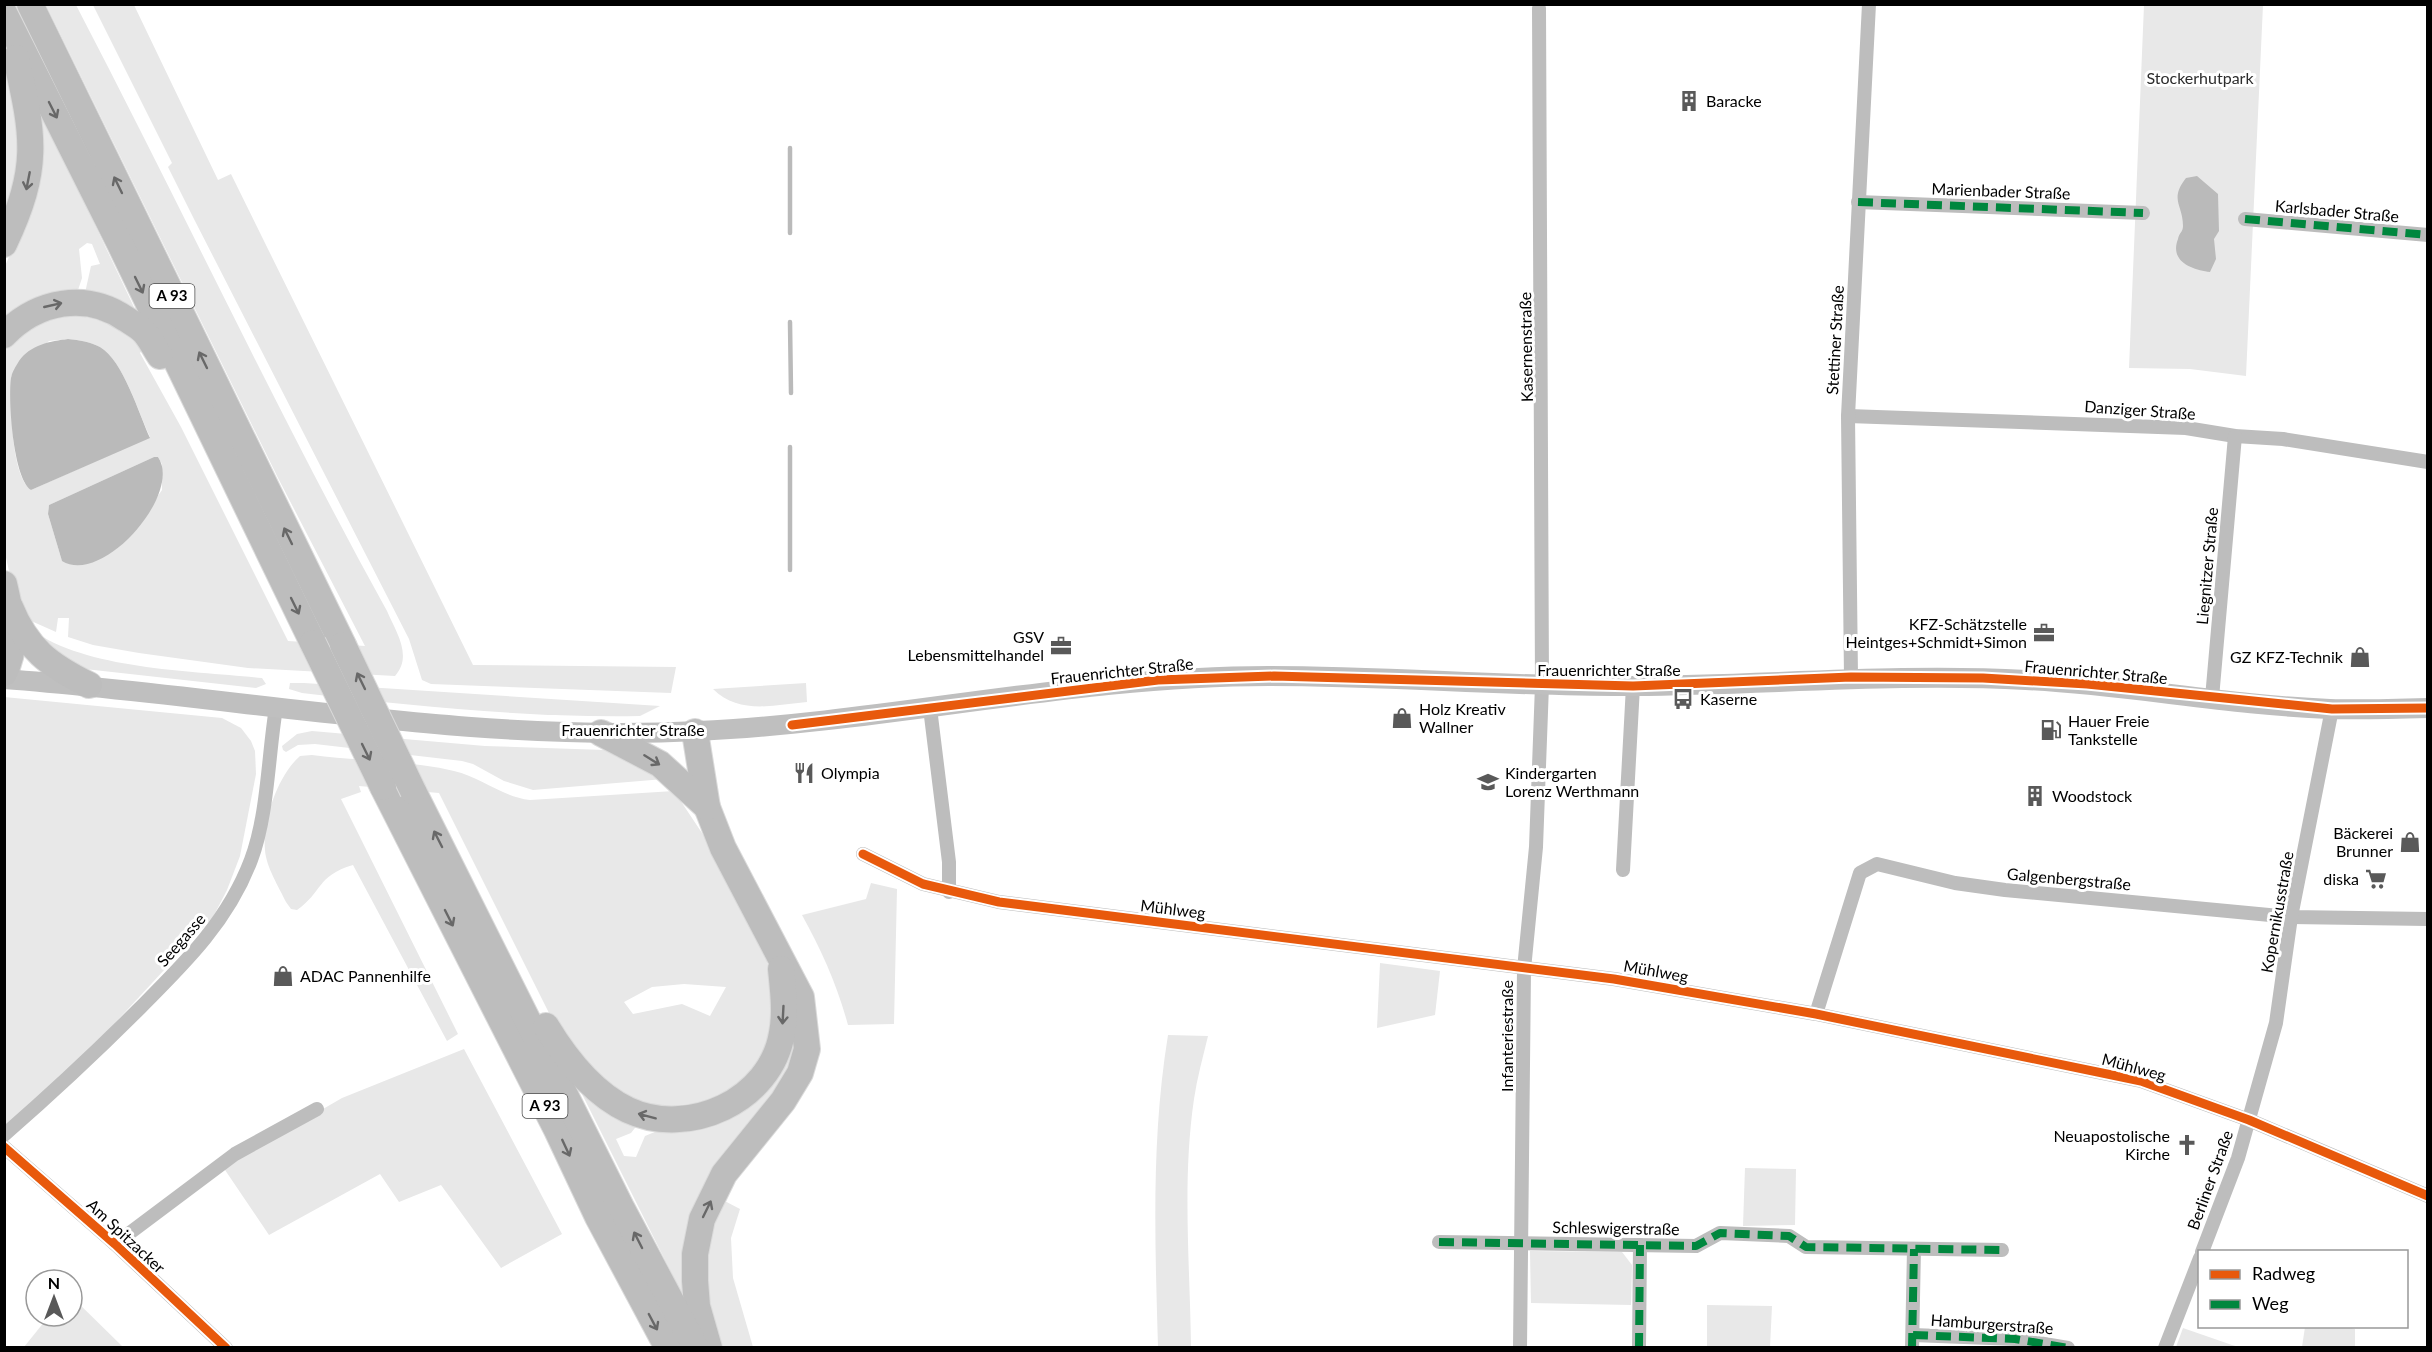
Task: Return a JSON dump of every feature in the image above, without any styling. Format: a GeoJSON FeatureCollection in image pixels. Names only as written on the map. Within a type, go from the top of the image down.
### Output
{"type":"FeatureCollection","features":[{"type":"Feature","properties":{"kind":"highway","name":"A 93"},"geometry":{"type":"LineString","coordinates":[[30,4],[414,791],[606,1178],[696,1347]]}},
{"type":"Feature","properties":{"kind":"highway","name":"A 93"},"geometry":{"type":"LineString","coordinates":[[6,17],[383,787],[557,1130],[598,1217],[668,1347]]}},
{"type":"Feature","properties":{"kind":"highway"},"geometry":{"type":"LineString","coordinates":[[4,244],[23,200],[28,182],[31,145],[28,106],[6,17]]}},
{"type":"Feature","properties":{"kind":"highway"},"geometry":{"type":"LineString","coordinates":[[4,335],[36,309],[65,303],[92,303],[112,309],[144,331],[214,440]]}},
{"type":"Feature","properties":{"kind":"highway"},"geometry":{"type":"LineString","coordinates":[[4,673],[13,651],[7,596]]}},
{"type":"Feature","properties":{"kind":"highway"},"geometry":{"type":"LineString","coordinates":[[7,596],[19,630],[40,655],[55,667],[89,685]]}},
{"type":"Feature","properties":{"kind":"highway"},"geometry":{"type":"LineString","coordinates":[[695,732],[707,807],[723,848],[780,957],[790,971],[801,997],[807,1049],[800,1073],[783,1101],[724,1174],[702,1219],[695,1254],[695,1281],[697,1306],[709,1347]]}},
{"type":"Feature","properties":{"kind":"highway"},"geometry":{"type":"LineString","coordinates":[[601,733],[660,764],[707,807]]}},
{"type":"Feature","properties":{"kind":"highway"},"geometry":{"type":"LineString","coordinates":[[483,929],[575,1068],[612,1101],[628,1110],[673,1121],[696,1118],[719,1110],[739,1098],[760,1079],[775,1055],[782,1034],[784,1000],[780,957]]}},
{"type":"Feature","properties":{"kind":"main road","name":"Frauenrichter Straße"},"geometry":{"type":"LineString","coordinates":[[4,679],[89,685],[385,720],[601,733],[695,732],[792,725],[1158,680],[1274,676],[1633,686],[1851,677],[2027,680],[2332,709],[2427,708]]}},
{"type":"Feature","properties":{"kind":"street","name":"Stettiner Straße"},"geometry":{"type":"LineString","coordinates":[[1851,677],[1848,416],[1869,4]]}},
{"type":"Feature","properties":{"kind":"street","name":"Kasernenstraße"},"geometry":{"type":"LineString","coordinates":[[1539,8],[1543,393],[1542,685]]}},
{"type":"Feature","properties":{"kind":"street","name":"Marienbader Straße"},"geometry":{"type":"LineString","coordinates":[[1858,202],[2144,213]]}},
{"type":"Feature","properties":{"kind":"street","name":"Karlsbader Straße"},"geometry":{"type":"LineString","coordinates":[[2244,219],[2427,235]]}},
{"type":"Feature","properties":{"kind":"street","name":"Danziger Straße"},"geometry":{"type":"LineString","coordinates":[[1848,416],[2186,428],[2235,436],[2283,439],[2427,462]]}},
{"type":"Feature","properties":{"kind":"street","name":"Liegnitzer Straße"},"geometry":{"type":"LineString","coordinates":[[2212,698],[2235,436]]}},
{"type":"Feature","properties":{"kind":"street","name":"Infanteriestraße"},"geometry":{"type":"LineString","coordinates":[[1520,1347],[1523,1243],[1524,969],[1536,847],[1542,685]]}},
{"type":"Feature","properties":{"kind":"street"},"geometry":{"type":"LineString","coordinates":[[1623,870],[1633,686]]}},
{"type":"Feature","properties":{"kind":"street","name":"Seegasse"},"geometry":{"type":"LineString","coordinates":[[4,1135],[110,1038],[191,957],[226,912],[252,858],[261,819],[276,708]]}},
{"type":"Feature","properties":{"kind":"street"},"geometry":{"type":"LineString","coordinates":[[930,708],[950,862],[949,892]]}},
{"type":"Feature","properties":{"kind":"street","name":"Kopernikusstraße"},"geometry":{"type":"LineString","coordinates":[[2249,1120],[2276,1023],[2291,917],[2332,709]]}},
{"type":"Feature","properties":{"kind":"street","name":"Mühlweg"},"geometry":{"type":"LineString","coordinates":[[863,854],[923,884],[999,902],[1614,979],[1816,1014],[2141,1081],[2249,1120],[2427,1196]]}},
{"type":"Feature","properties":{"kind":"street","name":"Galgenbergstraße"},"geometry":{"type":"LineString","coordinates":[[1816,1014],[1860,873],[1876,864],[1954,883],[1985,887],[2291,917],[2427,919]]}},
{"type":"Feature","properties":{"kind":"street","name":"Am Spitzacker"},"geometry":{"type":"LineString","coordinates":[[115,1244],[235,1154],[317,1109]]}},
{"type":"Feature","properties":{"kind":"street","name":"Berliner Straße"},"geometry":{"type":"LineString","coordinates":[[2202,1250],[2238,1158],[2249,1120]]}},
{"type":"Feature","properties":{"kind":"street","name":"Am Spitzacker"},"geometry":{"type":"LineString","coordinates":[[4,1147],[115,1244],[204,1330],[226,1347]]}},
{"type":"Feature","properties":{"kind":"street","name":"Schleswigerstraße"},"geometry":{"type":"LineString","coordinates":[[1439,1242],[1696,1246],[1720,1233],[1789,1236],[1806,1247],[2002,1250]]}},
{"type":"Feature","properties":{"kind":"street"},"geometry":{"type":"LineString","coordinates":[[1639,1347],[1640,1245]]}},
{"type":"Feature","properties":{"kind":"street"},"geometry":{"type":"LineString","coordinates":[[1913,1341],[1914,1249]]}},
{"type":"Feature","properties":{"kind":"street"},"geometry":{"type":"LineString","coordinates":[[2165,1347],[2198,1261]]}},
{"type":"Feature","properties":{"kind":"street","name":"Hamburgerstraße"},"geometry":{"type":"LineString","coordinates":[[1913,1341],[2015,1339],[2068,1347]]}},
{"type":"Feature","properties":{"kind":"green space"},"geometry":{"type":"Polygon","coordinates":[[[46,5],[76,5],[307,461],[387,611],[401,644],[403,660],[395,676],[248,668],[93,645],[68,637],[69,618],[58,618],[56,632],[29,620],[13,589],[5,553],[4,345],[34,322],[64,316],[93,319],[119,330],[143,349],[140,353],[181,427],[288,641],[365,646],[278,478],[46,5]],[[68,339],[49,341],[11,376],[15,454],[24,482],[31,490],[150,437],[130,388],[116,363],[100,347],[68,339]],[[158,457],[49,505],[48,514],[62,561],[130,535],[162,490],[162,464],[158,457]]]}},
{"type":"Feature","properties":{"kind":"green space"},"geometry":{"type":"Polygon","coordinates":[[[93,5],[134,5],[218,180],[231,174],[473,665],[676,667],[671,693],[431,684],[422,680],[409,639],[168,167],[172,163],[93,5]]]}},
{"type":"Feature","properties":{"kind":"green space","name":"Stockerhutpark"},"geometry":{"type":"Polygon","coordinates":[[[2144,5],[2263,5],[2246,376],[2190,369],[2129,368],[2144,5]]]}},
{"type":"Feature","properties":{"kind":"green space"},"geometry":{"type":"Polygon","coordinates":[[[4,57],[23,146],[4,229],[4,57]]]}},
{"type":"Feature","properties":{"kind":"green space"},"geometry":{"type":"Polygon","coordinates":[[[39,113],[49,128],[142,324],[85,293],[91,266],[100,264],[92,244],[87,243],[79,249],[82,278],[78,290],[5,323],[5,266],[23,226],[39,113]]]}},
{"type":"Feature","properties":{"kind":"green space"},"geometry":{"type":"Polygon","coordinates":[[[32,630],[55,643],[111,661],[174,670],[262,678],[266,684],[256,688],[85,669],[72,664],[32,630]]]}},
{"type":"Feature","properties":{"kind":"green space"},"geometry":{"type":"Polygon","coordinates":[[[290,683],[660,706],[640,716],[513,713],[302,693],[289,689],[290,683]]]}},
{"type":"Feature","properties":{"kind":"green space"},"geometry":{"type":"Polygon","coordinates":[[[806,683],[807,702],[770,706],[734,702],[713,689],[806,683]]]}},
{"type":"Feature","properties":{"kind":"green space"},"geometry":{"type":"Polygon","coordinates":[[[4,697],[222,718],[241,728],[251,741],[255,751],[256,774],[240,856],[227,890],[213,917],[7,1140],[4,1136],[4,697]]]}},
{"type":"Feature","properties":{"kind":"green space"},"geometry":{"type":"Polygon","coordinates":[[[312,731],[485,746],[605,750],[639,762],[664,779],[533,790],[504,781],[473,764],[462,761],[315,744],[298,745],[286,752],[283,750],[282,746],[297,734],[312,731]]]}},
{"type":"Feature","properties":{"kind":"green space"},"geometry":{"type":"Polygon","coordinates":[[[312,755],[437,767],[464,774],[510,795],[530,800],[674,791],[710,845],[766,957],[773,984],[774,1015],[766,1051],[750,1075],[734,1090],[688,1111],[647,1106],[610,1088],[558,1031],[439,793],[359,786],[361,792],[341,799],[458,1034],[447,1041],[353,865],[332,874],[297,910],[291,909],[273,877],[265,850],[266,826],[278,786],[300,756],[312,755]],[[684,984],[652,987],[624,1002],[633,1014],[682,1004],[710,1016],[726,987],[684,984]]]}},
{"type":"Feature","properties":{"kind":"green space"},"geometry":{"type":"Polygon","coordinates":[[[871,883],[897,889],[894,1024],[848,1025],[828,969],[802,915],[866,899],[871,883]]]}},
{"type":"Feature","properties":{"kind":"green space"},"geometry":{"type":"Polygon","coordinates":[[[1380,963],[1440,971],[1435,1015],[1377,1028],[1380,963]]]}},
{"type":"Feature","properties":{"kind":"green space"},"geometry":{"type":"Polygon","coordinates":[[[790,1015],[795,1050],[784,1081],[719,1164],[684,1298],[575,1080],[638,1124],[631,1133],[616,1139],[624,1156],[636,1157],[645,1136],[662,1129],[729,1115],[790,1015]]]}},
{"type":"Feature","properties":{"kind":"green space"},"geometry":{"type":"Polygon","coordinates":[[[1168,1035],[1208,1036],[1194,1099],[1188,1161],[1191,1347],[1158,1347],[1155,1230],[1157,1152],[1168,1035]]]}},
{"type":"Feature","properties":{"kind":"green space"},"geometry":{"type":"Polygon","coordinates":[[[464,1049],[562,1234],[501,1268],[441,1185],[399,1202],[380,1174],[269,1235],[223,1167],[342,1098],[464,1049]]]}},
{"type":"Feature","properties":{"kind":"green space"},"geometry":{"type":"Polygon","coordinates":[[[1745,1168],[1796,1169],[1795,1225],[1743,1226],[1745,1168]]]}},
{"type":"Feature","properties":{"kind":"green space"},"geometry":{"type":"Polygon","coordinates":[[[719,1198],[740,1209],[731,1238],[733,1278],[753,1347],[720,1347],[702,1282],[719,1198]]]}},
{"type":"Feature","properties":{"kind":"green space"},"geometry":{"type":"Polygon","coordinates":[[[1530,1251],[1622,1252],[1632,1265],[1631,1305],[1531,1303],[1530,1251]]]}},
{"type":"Feature","properties":{"kind":"green space"},"geometry":{"type":"Polygon","coordinates":[[[1707,1305],[1772,1306],[1770,1347],[1707,1347],[1707,1305]]]}},
{"type":"Feature","properties":{"kind":"green space"},"geometry":{"type":"Polygon","coordinates":[[[84,1309],[123,1347],[24,1347],[39,1328],[84,1328],[84,1309]]]}},
{"type":"Feature","properties":{"kind":"green space"},"geometry":{"type":"Polygon","coordinates":[[[2183,1328],[2232,1345],[2239,1347],[2176,1347],[2183,1328]]]}},
{"type":"Feature","properties":{"kind":"green space"},"geometry":{"type":"Polygon","coordinates":[[[2305,1328],[2355,1329],[2355,1347],[2302,1347],[2305,1328]]]}},
{"type":"Feature","properties":{"kind":"shaded area"},"geometry":{"type":"Polygon","coordinates":[[[2197,176],[2218,194],[2219,231],[2214,239],[2216,259],[2210,272],[2190,267],[2184,263],[2177,254],[2176,247],[2183,226],[2178,192],[2186,178],[2197,176]]]}},
{"type":"Feature","properties":{"kind":"shaded area"},"geometry":{"type":"Polygon","coordinates":[[[68,339],[100,347],[116,363],[150,438],[31,490],[25,483],[20,470],[13,437],[10,388],[12,376],[19,361],[29,351],[48,343],[68,339]]]}},
{"type":"Feature","properties":{"kind":"shaded area"},"geometry":{"type":"Polygon","coordinates":[[[158,457],[163,473],[159,492],[135,532],[117,549],[98,560],[79,565],[62,561],[48,514],[49,505],[158,457]]]}},
{"type":"Feature","properties":{"kind":"waterway"},"geometry":{"type":"LineString","coordinates":[[790,148],[790,233]]}},
{"type":"Feature","properties":{"kind":"waterway"},"geometry":{"type":"LineString","coordinates":[[790,322],[791,393]]}},
{"type":"Feature","properties":{"kind":"waterway"},"geometry":{"type":"LineString","coordinates":[[790,447],[790,570]]}},
{"type":"Feature","properties":{"kind":"marked path"},"geometry":{"type":"LineString","coordinates":[[1858,202],[2143,213]]}},
{"type":"Feature","properties":{"kind":"marked path"},"geometry":{"type":"LineString","coordinates":[[2245,219],[2428,235]]}},
{"type":"Feature","properties":{"kind":"marked path"},"geometry":{"type":"LineString","coordinates":[[1439,1242],[1696,1246],[1720,1233],[1789,1236],[1806,1247],[2002,1250]]}},
{"type":"Feature","properties":{"kind":"marked path"},"geometry":{"type":"LineString","coordinates":[[1639,1348],[1640,1245]]}},
{"type":"Feature","properties":{"kind":"marked path"},"geometry":{"type":"LineString","coordinates":[[1912,1348],[1914,1249]]}},
{"type":"Feature","properties":{"kind":"marked path"},"geometry":{"type":"LineString","coordinates":[[1913,1335],[2015,1339],[2068,1348]]}},
{"type":"Feature","properties":{"kind":"cycle path"},"geometry":{"type":"LineString","coordinates":[[792,725],[1158,680],[1274,676],[1633,686],[1851,677],[1983,678],[2087,684],[2332,709],[2428,708]]}},
{"type":"Feature","properties":{"kind":"cycle path"},"geometry":{"type":"LineString","coordinates":[[863,854],[923,884],[999,902],[1614,979],[1816,1014],[2141,1081],[2249,1120],[2428,1196]]}},
{"type":"Feature","properties":{"kind":"cycle path"},"geometry":{"type":"LineString","coordinates":[[4,1147],[115,1244],[226,1348]]}},
{"type":"Feature","properties":{"kind":"place","name":"Baracke"},"geometry":{"type":"Point","coordinates":[1689,101]}},
{"type":"Feature","properties":{"kind":"place","name":"KFZ-Schätzstelle Heintges+Schmidt+Simon"},"geometry":{"type":"Point","coordinates":[2044,633]}},
{"type":"Feature","properties":{"kind":"place","name":"GSV Lebensmittelhandel"},"geometry":{"type":"Point","coordinates":[1061,646]}},
{"type":"Feature","properties":{"kind":"place","name":"GZ KFZ-Technik"},"geometry":{"type":"Point","coordinates":[2360,657]}},
{"type":"Feature","properties":{"kind":"place","name":"Kaserne"},"geometry":{"type":"Point","coordinates":[1683,699]}},
{"type":"Feature","properties":{"kind":"place","name":"Holz Kreativ Wallner"},"geometry":{"type":"Point","coordinates":[1402,718]}},
{"type":"Feature","properties":{"kind":"place","name":"Hauer Freie Tankstelle"},"geometry":{"type":"Point","coordinates":[2051,730]}},
{"type":"Feature","properties":{"kind":"place","name":"Olympia"},"geometry":{"type":"Point","coordinates":[804,773]}},
{"type":"Feature","properties":{"kind":"place","name":"Kindergarten Lorenz Werthmann"},"geometry":{"type":"Point","coordinates":[1488,782]}},
{"type":"Feature","properties":{"kind":"place","name":"Woodstock"},"geometry":{"type":"Point","coordinates":[2035,796]}},
{"type":"Feature","properties":{"kind":"place","name":"Bäckerei Brunner"},"geometry":{"type":"Point","coordinates":[2410,842]}},
{"type":"Feature","properties":{"kind":"place","name":"diska"},"geometry":{"type":"Point","coordinates":[2376,879]}},
{"type":"Feature","properties":{"kind":"place","name":"ADAC Pannenhilfe"},"geometry":{"type":"Point","coordinates":[283,976]}},
{"type":"Feature","properties":{"kind":"place","name":"Neuapostolische Kirche"},"geometry":{"type":"Point","coordinates":[2187,1145]}}]}
